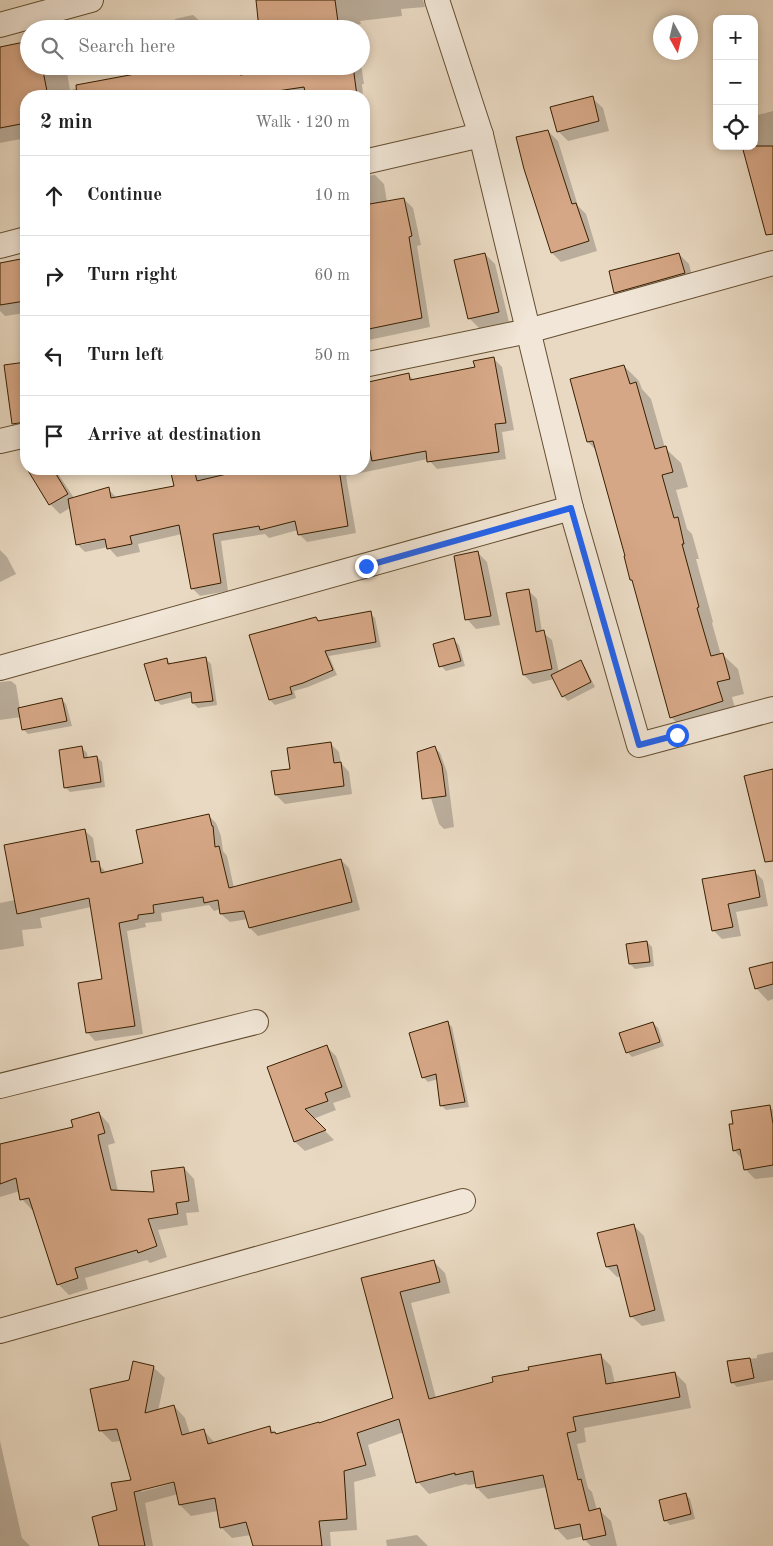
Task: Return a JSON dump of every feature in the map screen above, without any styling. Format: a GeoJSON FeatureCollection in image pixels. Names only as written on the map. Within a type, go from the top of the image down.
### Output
{"type":"FeatureCollection","features":[{"type":"Feature","properties":{"kind":"street"},"geometry":{"type":"LineString","coordinates":[[0,25],[90,0]]}},
{"type":"Feature","properties":{"kind":"street"},"geometry":{"type":"LineString","coordinates":[[437,0],[481,134],[571,508],[639,745],[773,709]]}},
{"type":"Feature","properties":{"kind":"street"},"geometry":{"type":"LineString","coordinates":[[370,161],[481,134]]}},
{"type":"Feature","properties":{"kind":"street"},"geometry":{"type":"LineString","coordinates":[[0,246],[20,241]]}},
{"type":"Feature","properties":{"kind":"street"},"geometry":{"type":"LineString","coordinates":[[370,364],[528,331],[773,263]]}},
{"type":"Feature","properties":{"kind":"street"},"geometry":{"type":"LineString","coordinates":[[0,441],[20,436]]}},
{"type":"Feature","properties":{"kind":"street"},"geometry":{"type":"LineString","coordinates":[[0,668],[571,508]]}},
{"type":"Feature","properties":{"kind":"street"},"geometry":{"type":"LineString","coordinates":[[0,1086],[256,1022]]}},
{"type":"Feature","properties":{"kind":"street"},"geometry":{"type":"LineString","coordinates":[[0,1331],[463,1201]]}},
{"type":"Feature","properties":{"kind":"building"},"geometry":{"type":"Polygon","coordinates":[[[256,0],[335,0],[338,20],[258,20],[256,0]]]}},
{"type":"Feature","properties":{"kind":"building"},"geometry":{"type":"Polygon","coordinates":[[[20,43],[20,75],[44,75],[47,90],[20,90],[20,124],[0,128],[0,47],[20,43]]]}},
{"type":"Feature","properties":{"kind":"building"},"geometry":{"type":"Polygon","coordinates":[[[130,75],[354,75],[356,90],[305,90],[304,87],[284,90],[76,90],[76,85],[130,75]]]}},
{"type":"Feature","properties":{"kind":"building"},"geometry":{"type":"Polygon","coordinates":[[[593,96],[599,121],[557,132],[550,107],[593,96]]]}},
{"type":"Feature","properties":{"kind":"building"},"geometry":{"type":"Polygon","coordinates":[[[548,130],[572,204],[576,203],[589,241],[551,253],[524,169],[516,137],[548,130]]]}},
{"type":"Feature","properties":{"kind":"building"},"geometry":{"type":"Polygon","coordinates":[[[758,146],[773,146],[773,234],[766,235],[743,150],[758,150],[758,146]]]}},
{"type":"Feature","properties":{"kind":"building"},"geometry":{"type":"Polygon","coordinates":[[[404,198],[412,236],[409,237],[422,318],[370,329],[370,204],[404,198]]]}},
{"type":"Feature","properties":{"kind":"building"},"geometry":{"type":"Polygon","coordinates":[[[485,253],[499,312],[468,319],[454,260],[485,253]]]}},
{"type":"Feature","properties":{"kind":"building"},"geometry":{"type":"Polygon","coordinates":[[[679,253],[685,273],[614,293],[609,271],[679,253]]]}},
{"type":"Feature","properties":{"kind":"building"},"geometry":{"type":"Polygon","coordinates":[[[20,259],[20,302],[0,305],[0,263],[20,259]]]}},
{"type":"Feature","properties":{"kind":"building"},"geometry":{"type":"Polygon","coordinates":[[[494,357],[506,423],[495,424],[499,452],[427,462],[426,451],[372,461],[370,451],[370,382],[409,373],[410,380],[475,367],[473,361],[494,357]]]}},
{"type":"Feature","properties":{"kind":"building"},"geometry":{"type":"Polygon","coordinates":[[[20,363],[20,423],[12,424],[4,365],[20,363]]]}},
{"type":"Feature","properties":{"kind":"building"},"geometry":{"type":"Polygon","coordinates":[[[624,365],[630,384],[636,382],[655,449],[666,446],[673,472],[662,475],[674,518],[678,517],[684,544],[682,544],[699,607],[697,608],[711,656],[723,653],[730,679],[717,682],[723,701],[670,718],[632,580],[630,580],[593,441],[587,442],[570,379],[624,365]]]}},
{"type":"Feature","properties":{"kind":"building"},"geometry":{"type":"Polygon","coordinates":[[[31,475],[57,475],[68,494],[49,505],[31,475]]]}},
{"type":"Feature","properties":{"kind":"building"},"geometry":{"type":"Polygon","coordinates":[[[171,475],[196,475],[197,481],[222,475],[340,475],[348,526],[298,535],[295,521],[260,530],[259,526],[213,534],[221,583],[191,589],[179,525],[130,536],[132,544],[107,549],[105,539],[76,545],[68,499],[109,487],[111,498],[174,486],[171,475]]]}},
{"type":"Feature","properties":{"kind":"building"},"geometry":{"type":"Polygon","coordinates":[[[478,551],[491,616],[465,620],[454,556],[478,551]]]}},
{"type":"Feature","properties":{"kind":"building"},"geometry":{"type":"Polygon","coordinates":[[[529,589],[536,632],[544,630],[552,669],[523,675],[506,593],[529,589]]]}},
{"type":"Feature","properties":{"kind":"building"},"geometry":{"type":"Polygon","coordinates":[[[371,611],[376,642],[325,651],[333,670],[290,687],[292,694],[269,700],[249,635],[316,617],[318,621],[371,611]]]}},
{"type":"Feature","properties":{"kind":"building"},"geometry":{"type":"Polygon","coordinates":[[[454,638],[461,661],[439,667],[433,644],[454,638]]]}},
{"type":"Feature","properties":{"kind":"building"},"geometry":{"type":"Polygon","coordinates":[[[206,657],[213,701],[192,703],[191,692],[155,701],[144,664],[167,658],[168,664],[206,657]]]}},
{"type":"Feature","properties":{"kind":"building"},"geometry":{"type":"Polygon","coordinates":[[[581,660],[591,682],[562,697],[551,675],[581,660]]]}},
{"type":"Feature","properties":{"kind":"building"},"geometry":{"type":"Polygon","coordinates":[[[62,698],[67,721],[22,730],[18,708],[62,698]]]}},
{"type":"Feature","properties":{"kind":"building"},"geometry":{"type":"Polygon","coordinates":[[[331,742],[334,763],[341,762],[344,786],[275,795],[271,771],[290,769],[287,748],[331,742]]]}},
{"type":"Feature","properties":{"kind":"building"},"geometry":{"type":"Polygon","coordinates":[[[82,746],[84,758],[97,756],[101,782],[64,788],[59,750],[82,746]]]}},
{"type":"Feature","properties":{"kind":"building"},"geometry":{"type":"Polygon","coordinates":[[[435,746],[442,766],[446,796],[422,799],[417,752],[435,746]]]}},
{"type":"Feature","properties":{"kind":"building"},"geometry":{"type":"Polygon","coordinates":[[[773,769],[773,861],[765,862],[744,776],[773,769]]]}},
{"type":"Feature","properties":{"kind":"building"},"geometry":{"type":"Polygon","coordinates":[[[209,814],[213,826],[215,847],[219,846],[229,888],[341,859],[352,902],[249,928],[244,911],[220,914],[218,900],[204,903],[203,897],[153,905],[154,913],[138,915],[138,919],[119,923],[135,1026],[86,1033],[78,983],[102,979],[89,898],[17,914],[4,845],[85,829],[91,862],[99,861],[101,873],[143,863],[136,830],[209,814]]]}},
{"type":"Feature","properties":{"kind":"building"},"geometry":{"type":"Polygon","coordinates":[[[755,870],[760,897],[728,904],[733,927],[712,931],[702,879],[755,870]]]}},
{"type":"Feature","properties":{"kind":"building"},"geometry":{"type":"Polygon","coordinates":[[[647,941],[650,962],[629,964],[626,944],[647,941]]]}},
{"type":"Feature","properties":{"kind":"building"},"geometry":{"type":"Polygon","coordinates":[[[773,962],[773,984],[755,989],[749,968],[773,962]]]}},
{"type":"Feature","properties":{"kind":"building"},"geometry":{"type":"Polygon","coordinates":[[[448,1021],[465,1102],[440,1106],[436,1074],[422,1078],[409,1033],[448,1021]]]}},
{"type":"Feature","properties":{"kind":"building"},"geometry":{"type":"Polygon","coordinates":[[[653,1022],[660,1042],[626,1053],[619,1033],[653,1022]]]}},
{"type":"Feature","properties":{"kind":"building"},"geometry":{"type":"Polygon","coordinates":[[[327,1045],[342,1087],[325,1093],[328,1101],[305,1109],[326,1130],[294,1142],[267,1067],[327,1045]]]}},
{"type":"Feature","properties":{"kind":"building"},"geometry":{"type":"Polygon","coordinates":[[[770,1105],[773,1124],[773,1165],[744,1170],[740,1149],[733,1151],[729,1124],[733,1124],[731,1111],[770,1105]]]}},
{"type":"Feature","properties":{"kind":"building"},"geometry":{"type":"Polygon","coordinates":[[[99,1112],[105,1133],[98,1135],[111,1190],[154,1192],[151,1171],[184,1167],[189,1201],[176,1203],[178,1214],[148,1219],[157,1246],[138,1253],[137,1250],[75,1268],[78,1278],[57,1285],[29,1198],[20,1200],[16,1178],[0,1184],[0,1144],[73,1127],[71,1120],[99,1112]]]}},
{"type":"Feature","properties":{"kind":"building"},"geometry":{"type":"Polygon","coordinates":[[[634,1224],[655,1310],[630,1317],[617,1265],[606,1267],[597,1233],[634,1224]]]}},
{"type":"Feature","properties":{"kind":"building"},"geometry":{"type":"Polygon","coordinates":[[[434,1260],[440,1282],[400,1292],[429,1399],[493,1382],[492,1377],[529,1370],[528,1367],[601,1354],[606,1384],[675,1372],[680,1397],[573,1417],[576,1431],[567,1433],[578,1480],[581,1479],[589,1511],[600,1508],[606,1535],[583,1540],[580,1524],[555,1529],[543,1475],[476,1488],[473,1471],[455,1475],[455,1473],[416,1483],[399,1419],[357,1433],[366,1465],[344,1471],[347,1519],[319,1521],[322,1546],[253,1546],[246,1522],[220,1528],[215,1498],[179,1505],[174,1482],[134,1492],[145,1546],[99,1546],[92,1517],[117,1510],[111,1483],[131,1480],[117,1429],[99,1431],[90,1389],[129,1380],[133,1361],[154,1366],[145,1413],[174,1405],[182,1435],[204,1429],[208,1444],[270,1426],[271,1433],[275,1432],[276,1434],[319,1423],[393,1398],[361,1278],[434,1260]]]}},
{"type":"Feature","properties":{"kind":"building"},"geometry":{"type":"Polygon","coordinates":[[[750,1358],[754,1378],[731,1383],[727,1361],[750,1358]]]}},
{"type":"Feature","properties":{"kind":"building"},"geometry":{"type":"Polygon","coordinates":[[[686,1493],[691,1514],[664,1521],[659,1500],[686,1493]]]}},
{"type":"Feature","properties":{"kind":"route"},"geometry":{"type":"LineString","coordinates":[[366,566],[571,508],[639,745],[677,735]]}}]}
